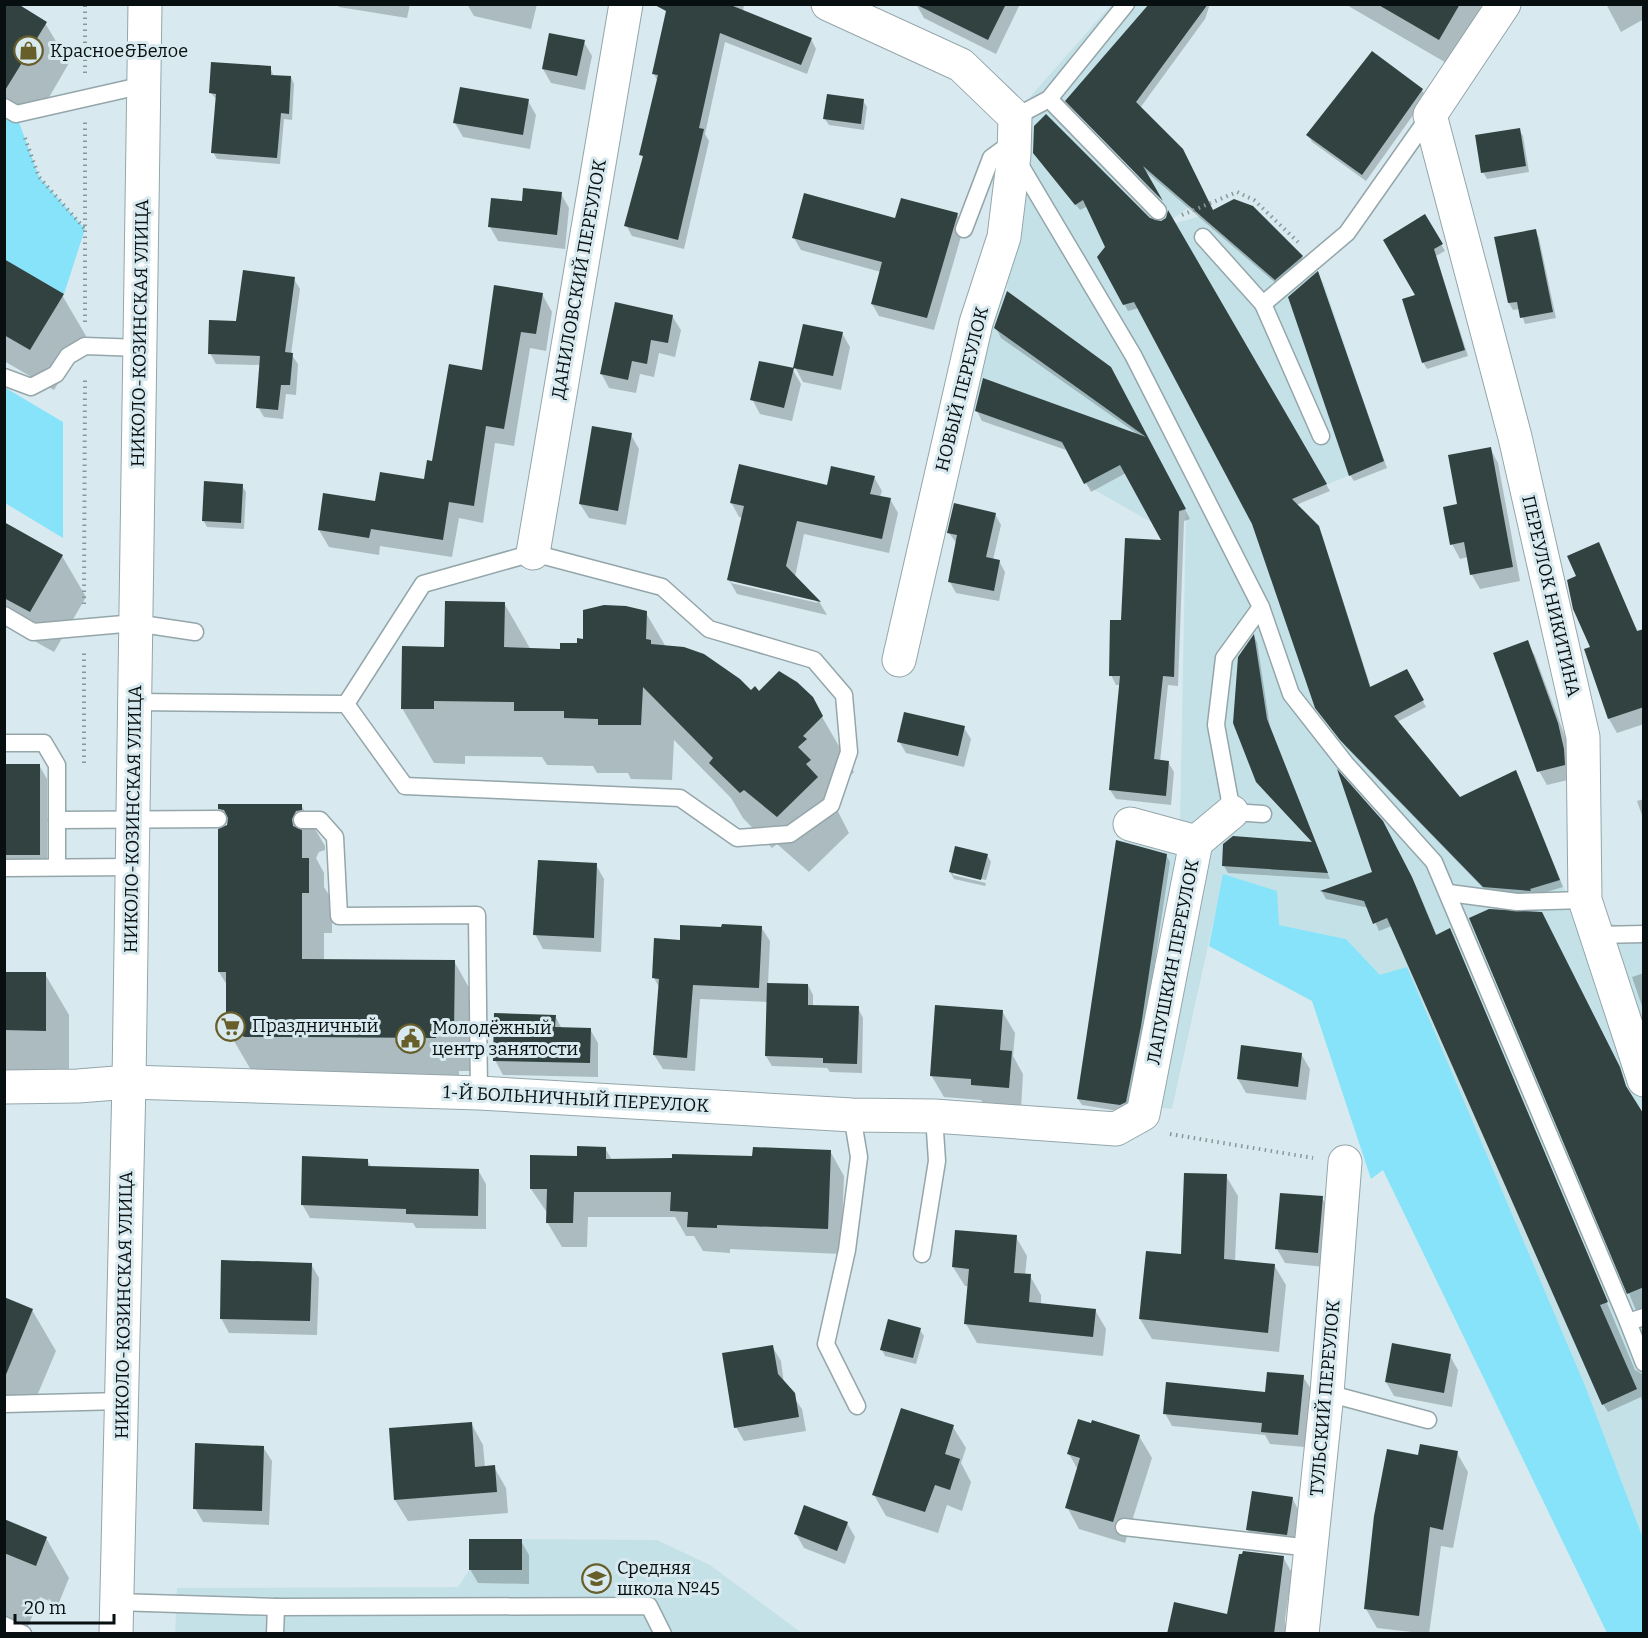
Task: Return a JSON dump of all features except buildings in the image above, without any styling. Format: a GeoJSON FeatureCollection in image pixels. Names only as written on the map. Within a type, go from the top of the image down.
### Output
{"type":"FeatureCollection","features":[{"type":"Feature","properties":{"kind":"street","name":"НИКОЛО-КОЗИНСКАЯ УЛИЦА"},"geometry":{"type":"LineString","coordinates":[[116,1618],[129,1082],[145,4]]}},
{"type":"Feature","properties":{"kind":"street","name":"ДАНИЛОВСКИЙ ПЕРЕУЛОК"},"geometry":{"type":"LineString","coordinates":[[533,553],[626,4]]}},
{"type":"Feature","properties":{"kind":"street"},"geometry":{"type":"LineString","coordinates":[[828,4],[869,13],[961,65],[1015,137]]}},
{"type":"Feature","properties":{"kind":"street"},"geometry":{"type":"LineString","coordinates":[[1430,115],[1504,4]]}},
{"type":"Feature","properties":{"kind":"street","name":"ПЕРЕУЛОК НИКИТИНА"},"geometry":{"type":"LineString","coordinates":[[1430,115],[1515,437],[1583,737],[1585,900],[1644,1080]]}},
{"type":"Feature","properties":{"kind":"street","name":"НОВЫЙ ПЕРЕУЛОК"},"geometry":{"type":"LineString","coordinates":[[899,660],[976,323],[1004,237],[1015,137]]}},
{"type":"Feature","properties":{"kind":"street"},"geometry":{"type":"LineString","coordinates":[[1196,842],[1248,813]]}},
{"type":"Feature","properties":{"kind":"street","name":"ЛАПУШКИН ПЕРЕУЛОК"},"geometry":{"type":"LineString","coordinates":[[1130,824],[1196,842],[1154,1123]]}},
{"type":"Feature","properties":{"kind":"street","name":"1-Й БОЛЬНИЧНЫЙ ПЕРЕУЛОК"},"geometry":{"type":"LineString","coordinates":[[4,1087],[78,1086],[129,1082],[479,1093],[852,1115],[934,1116],[1116,1130],[1154,1123]]}},
{"type":"Feature","properties":{"kind":"street","name":"ТУЛЬСКИЙ ПЕРЕУЛОК"},"geometry":{"type":"LineString","coordinates":[[1302,1634],[1327,1393],[1345,1162]]}},
{"type":"Feature","properties":{"kind":"lane"},"geometry":{"type":"LineString","coordinates":[[964,229],[990,159],[1015,137],[1049,99],[1126,4]]}},
{"type":"Feature","properties":{"kind":"lane"},"geometry":{"type":"LineString","coordinates":[[10,111],[144,85]]}},
{"type":"Feature","properties":{"kind":"lane"},"geometry":{"type":"LineString","coordinates":[[1049,99],[1158,211]]}},
{"type":"Feature","properties":{"kind":"lane"},"geometry":{"type":"LineString","coordinates":[[1263,304],[1347,233],[1430,115]]}},
{"type":"Feature","properties":{"kind":"lane"},"geometry":{"type":"LineString","coordinates":[[1015,137],[1133,355],[1261,607],[1291,694],[1345,763],[1434,862],[1636,1320],[1644,1363]]}},
{"type":"Feature","properties":{"kind":"lane"},"geometry":{"type":"LineString","coordinates":[[1203,237],[1263,304],[1321,436]]}},
{"type":"Feature","properties":{"kind":"lane"},"geometry":{"type":"LineString","coordinates":[[4,378],[31,387],[56,374],[68,356],[85,346],[140,348]]}},
{"type":"Feature","properties":{"kind":"lane"},"geometry":{"type":"LineString","coordinates":[[533,553],[662,587],[709,628],[814,660],[844,695],[849,752],[831,805],[790,834],[737,838],[680,798],[405,786],[346,704],[423,584],[533,553]]}},
{"type":"Feature","properties":{"kind":"lane"},"geometry":{"type":"LineString","coordinates":[[1248,813],[1216,725],[1224,658],[1261,607]]}},
{"type":"Feature","properties":{"kind":"lane"},"geometry":{"type":"LineString","coordinates":[[4,615],[33,632],[135,623],[195,632]]}},
{"type":"Feature","properties":{"kind":"lane"},"geometry":{"type":"LineString","coordinates":[[134,702],[346,704]]}},
{"type":"Feature","properties":{"kind":"lane"},"geometry":{"type":"LineString","coordinates":[[4,743],[44,743],[57,765],[57,867]]}},
{"type":"Feature","properties":{"kind":"lane"},"geometry":{"type":"LineString","coordinates":[[57,820],[218,819]]}},
{"type":"Feature","properties":{"kind":"lane"},"geometry":{"type":"LineString","coordinates":[[302,820],[320,820],[335,837],[339,916],[477,915],[479,1093]]}},
{"type":"Feature","properties":{"kind":"lane"},"geometry":{"type":"LineString","coordinates":[[4,868],[132,867]]}},
{"type":"Feature","properties":{"kind":"lane"},"geometry":{"type":"LineString","coordinates":[[1449,893],[1517,902],[1585,900]]}},
{"type":"Feature","properties":{"kind":"lane"},"geometry":{"type":"LineString","coordinates":[[1597,935],[1644,934]]}},
{"type":"Feature","properties":{"kind":"lane"},"geometry":{"type":"LineString","coordinates":[[852,1115],[859,1157],[847,1250],[826,1344],[857,1406]]}},
{"type":"Feature","properties":{"kind":"lane"},"geometry":{"type":"LineString","coordinates":[[921,1254],[937,1161],[934,1116]]}},
{"type":"Feature","properties":{"kind":"lane"},"geometry":{"type":"LineString","coordinates":[[1327,1393],[1428,1420]]}},
{"type":"Feature","properties":{"kind":"lane"},"geometry":{"type":"LineString","coordinates":[[4,1404],[121,1401]]}},
{"type":"Feature","properties":{"kind":"lane"},"geometry":{"type":"LineString","coordinates":[[1124,1527],[1311,1548]]}},
{"type":"Feature","properties":{"kind":"lane"},"geometry":{"type":"LineString","coordinates":[[116,1618],[276,1607],[649,1606],[663,1634]]}},
{"type":"Feature","properties":{"kind":"lane"},"geometry":{"type":"LineString","coordinates":[[275,1634],[276,1607]]}},
{"type":"Feature","properties":{"kind":"lane"},"geometry":{"type":"LineString","coordinates":[[4,1625],[23,1634]]}},
{"type":"Feature","properties":{"kind":"path"},"geometry":{"type":"LineString","coordinates":[[10,111],[39,177],[85,229]]}},
{"type":"Feature","properties":{"kind":"path"},"geometry":{"type":"LineString","coordinates":[[1158,211],[1169,218],[1237,192],[1254,200],[1316,259]]}},
{"type":"Feature","properties":{"kind":"path"},"geometry":{"type":"LineString","coordinates":[[1154,1123],[1268,1152],[1345,1162]]}},
{"type":"Feature","properties":{"kind":"shaded area"},"geometry":{"type":"Polygon","coordinates":[[[1111,5],[1204,5],[1202,12],[1136,102],[1183,149],[1206,195],[1149,236],[1176,223],[1201,216],[1234,199],[1253,206],[1302,255],[1324,283],[1384,461],[1292,499],[1319,526],[1370,687],[1460,797],[1516,770],[1575,916],[1643,930],[1643,1538],[1586,1388],[1380,975],[1346,939],[1279,925],[1224,874],[1172,1109],[1077,1099],[1116,840],[1168,847],[1180,822],[1186,510],[1151,522],[1084,484],[1063,444],[969,409],[988,324],[1007,290],[1021,138],[1029,98],[1111,5]]]}},
{"type":"Feature","properties":{"kind":"shaded area"},"geometry":{"type":"Polygon","coordinates":[[[5,107],[16,114],[39,177],[85,229],[64,294],[5,260],[5,107]]]}},
{"type":"Feature","properties":{"kind":"shaded area"},"geometry":{"type":"Polygon","coordinates":[[[4,387],[63,422],[63,538],[5,503],[4,387]]]}},
{"type":"Feature","properties":{"kind":"shaded area"},"geometry":{"type":"Polygon","coordinates":[[[1223,874],[1277,891],[1279,925],[1346,939],[1380,975],[1407,967],[1586,1388],[1643,1538],[1643,1633],[1607,1633],[1383,1170],[1371,1179],[1312,1001],[1209,946],[1223,874]]]}},
{"type":"Feature","properties":{"kind":"shaded area","name":"Средняя школа №45"},"geometry":{"type":"Polygon","coordinates":[[[522,1539],[657,1540],[710,1565],[802,1633],[175,1634],[177,1588],[458,1587],[469,1570],[522,1570],[522,1539]]]}},
{"type":"Feature","properties":{"kind":"place","name":"Красное&Белое"},"geometry":{"type":"Point","coordinates":[29,51]}},
{"type":"Feature","properties":{"kind":"place","name":"Праздничный"},"geometry":{"type":"Point","coordinates":[231,1026]}},
{"type":"Feature","properties":{"kind":"place","name":"Молодёжный центр занятости"},"geometry":{"type":"Point","coordinates":[411,1038]}},
{"type":"Feature","properties":{"kind":"place","name":"Средняя школа №45"},"geometry":{"type":"Point","coordinates":[596,1578]}}]}
